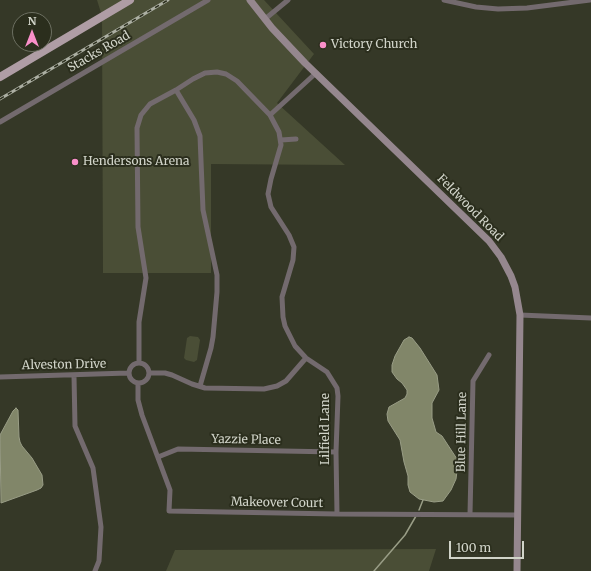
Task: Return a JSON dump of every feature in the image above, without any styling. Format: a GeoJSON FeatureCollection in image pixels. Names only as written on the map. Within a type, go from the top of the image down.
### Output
{"type":"FeatureCollection","features":[{"type":"Feature","properties":{"kind":"main road"},"geometry":{"type":"LineString","coordinates":[[0,77],[130,0]]}},
{"type":"Feature","properties":{"kind":"street","name":"Stacks Road"},"geometry":{"type":"LineString","coordinates":[[0,122],[208,0]]}},
{"type":"Feature","properties":{"kind":"street","name":"Feldwood Road"},"geometry":{"type":"LineString","coordinates":[[250,0],[288,46],[489,241],[501,257],[511,276],[515,287],[520,315],[517,571]]}},
{"type":"Feature","properties":{"kind":"street"},"geometry":{"type":"LineString","coordinates":[[265,19],[288,0]]}},
{"type":"Feature","properties":{"kind":"street"},"geometry":{"type":"LineString","coordinates":[[444,0],[476,7],[498,9],[527,8],[590,0]]}},
{"type":"Feature","properties":{"kind":"street"},"geometry":{"type":"LineString","coordinates":[[139,363],[139,322],[146,278],[138,227],[137,128],[141,115],[150,104],[200,75],[213,72],[222,73],[237,81],[270,115],[278,128],[281,140],[296,139]]}},
{"type":"Feature","properties":{"kind":"street"},"geometry":{"type":"LineString","coordinates":[[270,115],[316,73]]}},
{"type":"Feature","properties":{"kind":"street"},"geometry":{"type":"LineString","coordinates":[[176,90],[194,120],[200,136],[202,210],[217,275],[213,337],[200,386]]}},
{"type":"Feature","properties":{"kind":"street","name":"Lilfield Lane"},"geometry":{"type":"LineString","coordinates":[[281,140],[280,150],[270,179],[268,194],[270,207],[289,235],[294,247],[293,260],[282,297],[283,317],[285,326],[295,346],[306,358],[327,372],[337,388],[337,514]]}},
{"type":"Feature","properties":{"kind":"street"},"geometry":{"type":"LineString","coordinates":[[520,315],[591,318]]}},
{"type":"Feature","properties":{"kind":"street","name":"Blue Hill Lane"},"geometry":{"type":"LineString","coordinates":[[470,514],[473,381],[489,355]]}},
{"type":"Feature","properties":{"kind":"street"},"geometry":{"type":"LineString","coordinates":[[149,373],[165,373],[205,388],[264,389],[277,386],[286,381],[306,358]]}},
{"type":"Feature","properties":{"kind":"street"},"geometry":{"type":"LineString","coordinates":[[139,363],[145,365],[149,370],[149,373],[145,382],[138,384],[131,380],[128,373],[131,366],[139,363]]}},
{"type":"Feature","properties":{"kind":"street","name":"Alveston Drive"},"geometry":{"type":"LineString","coordinates":[[0,377],[74,376],[128,373]]}},
{"type":"Feature","properties":{"kind":"street"},"geometry":{"type":"LineString","coordinates":[[74,376],[75,426],[93,468],[102,526],[100,561],[95,571]]}},
{"type":"Feature","properties":{"kind":"street","name":"Makeover Court"},"geometry":{"type":"LineString","coordinates":[[138,384],[138,400],[142,415],[170,490],[169,511],[337,514],[518,514]]}},
{"type":"Feature","properties":{"kind":"street","name":"Yazzie Place"},"geometry":{"type":"LineString","coordinates":[[158,457],[178,449],[336,452]]}},
{"type":"Feature","properties":{"kind":"shaded area"},"geometry":{"type":"Polygon","coordinates":[[[97,0],[264,0],[314,54],[277,103],[345,165],[211,164],[211,273],[103,273],[102,16],[97,0]]]}},
{"type":"Feature","properties":{"kind":"shaded area"},"geometry":{"type":"Polygon","coordinates":[[[190,336],[198,337],[200,340],[197,360],[194,362],[184,358],[187,338],[190,336]]]}},
{"type":"Feature","properties":{"kind":"shaded area"},"geometry":{"type":"Polygon","coordinates":[[[409,337],[412,338],[420,348],[437,375],[439,390],[432,403],[432,418],[436,432],[442,436],[458,463],[456,479],[451,490],[443,501],[434,502],[419,499],[410,492],[400,440],[388,421],[387,414],[389,407],[405,398],[407,394],[407,390],[392,372],[392,365],[404,340],[409,337]]]}},
{"type":"Feature","properties":{"kind":"shaded area"},"geometry":{"type":"Polygon","coordinates":[[[16,408],[18,410],[20,442],[42,475],[43,485],[37,490],[1,503],[0,435],[16,408]]]}},
{"type":"Feature","properties":{"kind":"shaded area"},"geometry":{"type":"Polygon","coordinates":[[[436,549],[429,571],[166,571],[175,550],[436,549]]]}},
{"type":"Feature","properties":{"kind":"waterway"},"geometry":{"type":"LineString","coordinates":[[419,510],[423,500]]}},
{"type":"Feature","properties":{"kind":"waterway"},"geometry":{"type":"LineString","coordinates":[[374,571],[405,535],[416,516]]}},
{"type":"Feature","properties":{"kind":"railway"},"geometry":{"type":"LineString","coordinates":[[0,99],[168,0]]}},
{"type":"Feature","properties":{"kind":"place","name":"Victory Church"},"geometry":{"type":"Point","coordinates":[323,45]}},
{"type":"Feature","properties":{"kind":"place","name":"Hendersons Arena"},"geometry":{"type":"Point","coordinates":[75,162]}}]}
